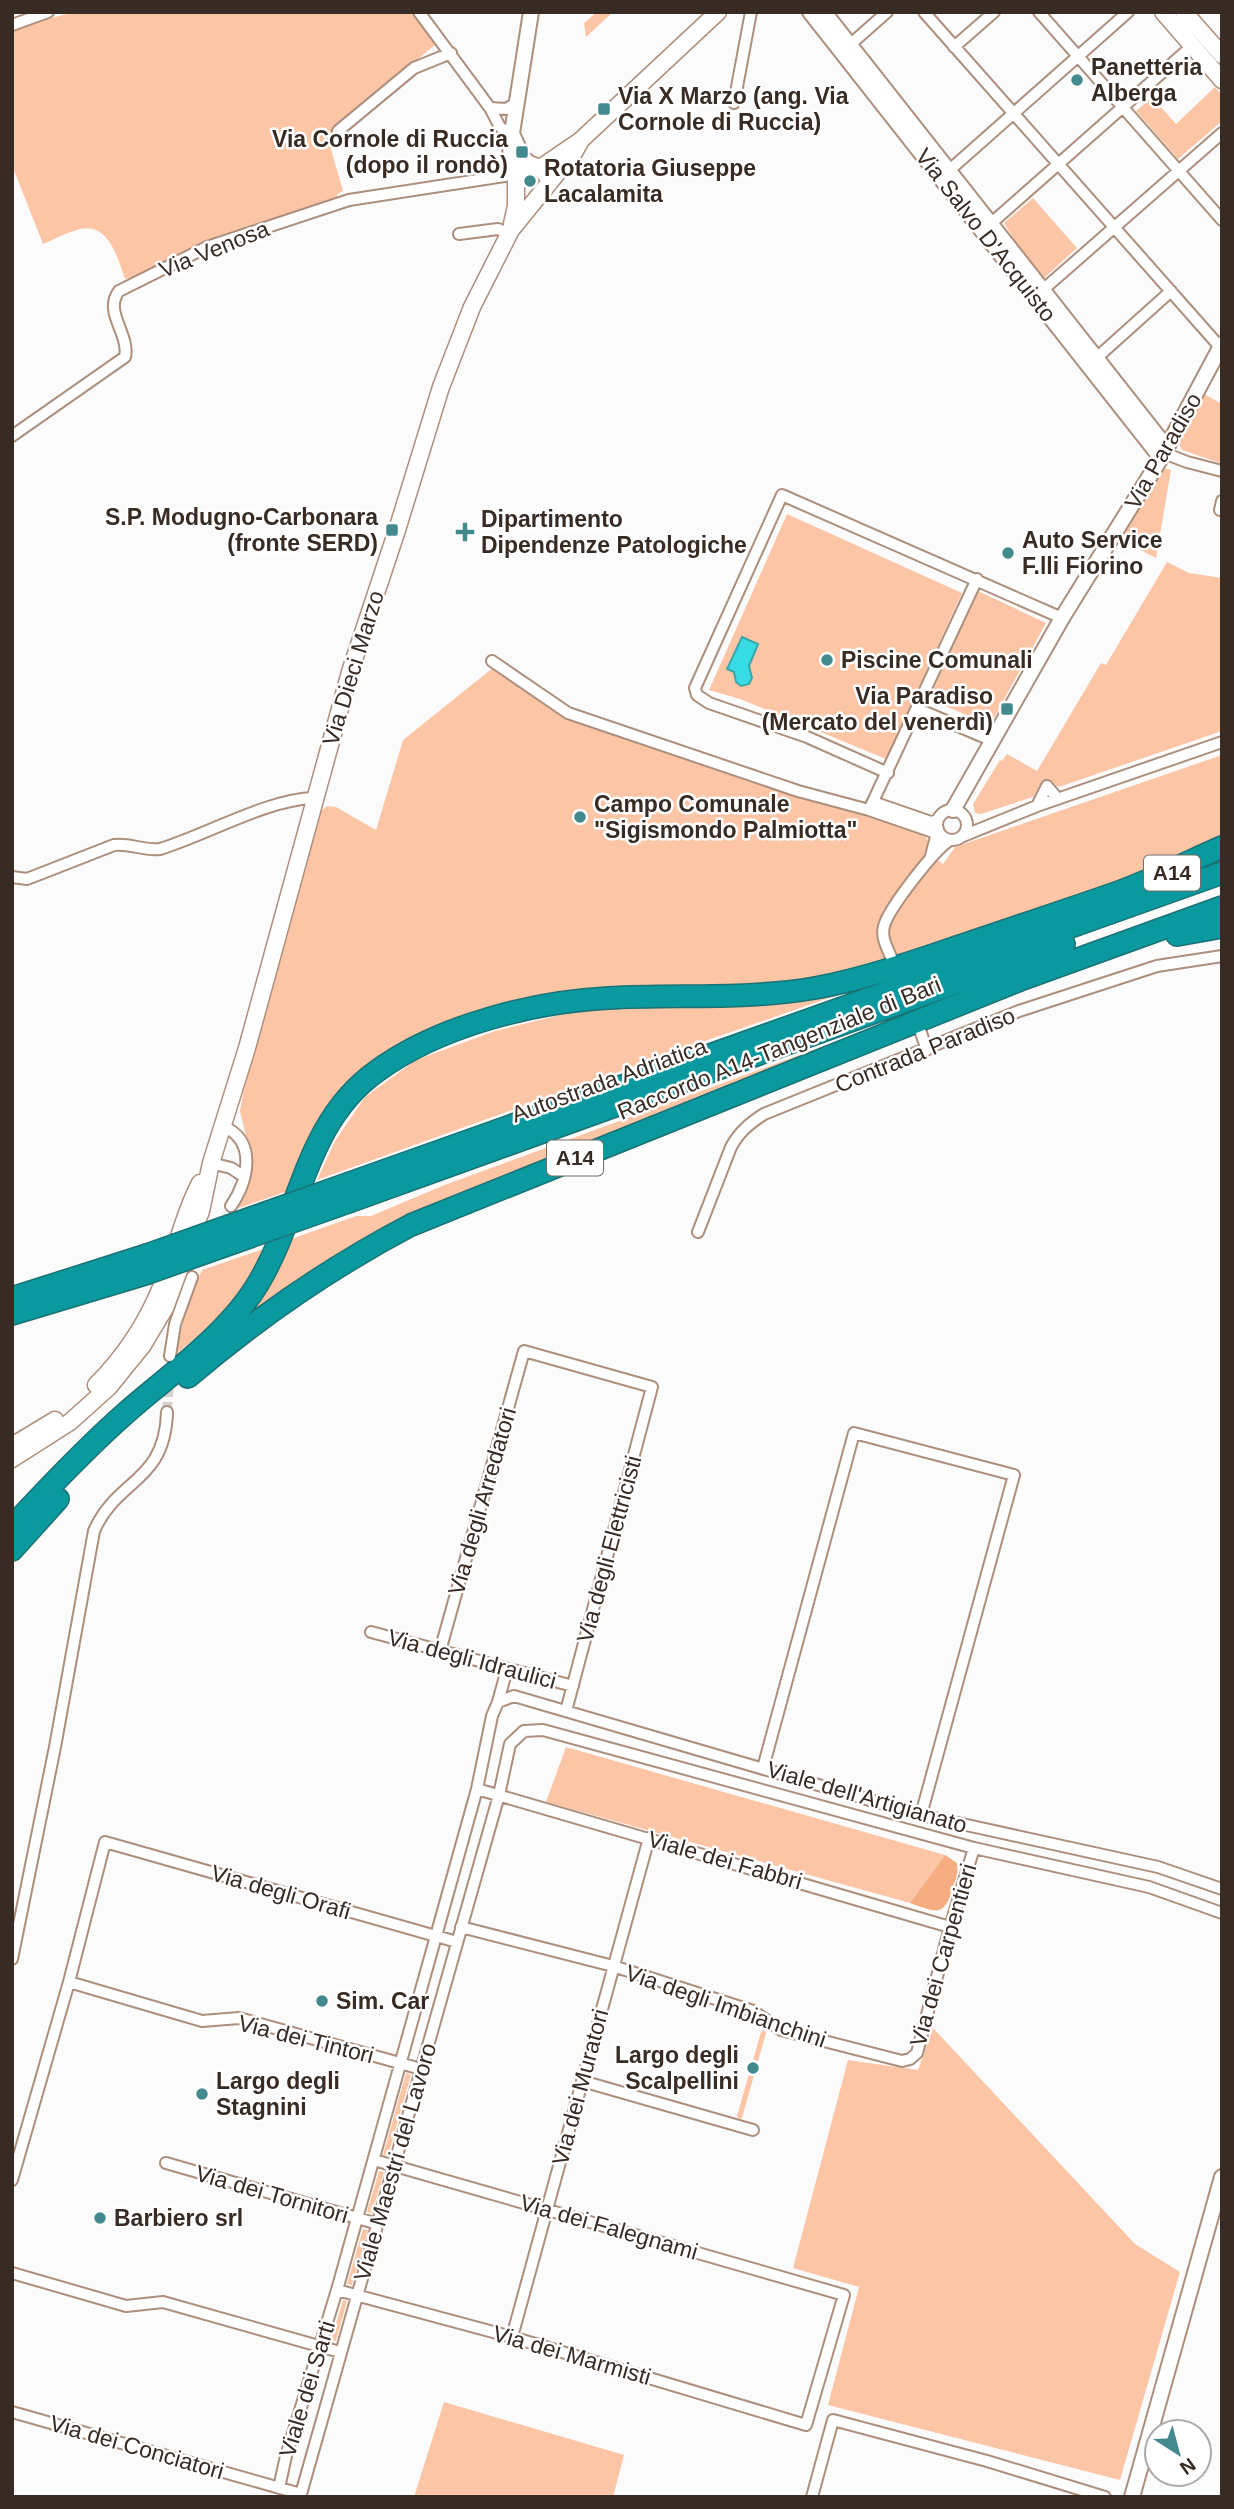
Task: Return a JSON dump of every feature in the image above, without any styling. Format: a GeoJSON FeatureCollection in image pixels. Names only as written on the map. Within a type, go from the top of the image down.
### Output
{"type":"FeatureCollection","features":[{"type":"Feature","properties":{"kind":"highway"},"geometry":{"type":"LineString","coordinates":[[12,1527],[95,1442],[209,1340],[241,1307],[262,1277],[316,1146],[336,1111],[365,1080],[394,1059],[418,1046],[511,1014],[588,1000],[746,996],[818,987],[900,966],[1123,891],[1222,848]]}},
{"type":"Feature","properties":{"kind":"highway","name":"A14"},"geometry":{"type":"LineString","coordinates":[[1123,891],[1222,855]]}},
{"type":"Feature","properties":{"kind":"highway","name":"Autostrada Adriatica"},"geometry":{"type":"LineString","coordinates":[[350,1192],[1222,873]]}},
{"type":"Feature","properties":{"kind":"highway","name":"Autostrada Adriatica"},"geometry":{"type":"LineString","coordinates":[[12,1314],[350,1192],[1222,887]]}},
{"type":"Feature","properties":{"kind":"highway","name":"Raccordo A14-Tangenziale di Bari"},"geometry":{"type":"LineString","coordinates":[[12,1550],[85,1472],[196,1370],[288,1299],[381,1240],[444,1210],[1020,980],[1222,907]]}},
{"type":"Feature","properties":{"kind":"highway"},"geometry":{"type":"LineString","coordinates":[[1020,980],[1059,973],[1162,938],[1222,927]]}},
{"type":"Feature","properties":{"kind":"highway","name":"Autostrada Adriatica"},"geometry":{"type":"LineString","coordinates":[[12,1298],[146,1264]]}},
{"type":"Feature","properties":{"kind":"main road","name":"Via Dieci Marzo"},"geometry":{"type":"LineString","coordinates":[[536,166],[581,140],[718,12]]}},
{"type":"Feature","properties":{"kind":"main road"},"geometry":{"type":"LineString","coordinates":[[1163,12],[1222,80]]}},
{"type":"Feature","properties":{"kind":"main road"},"geometry":{"type":"LineString","coordinates":[[1184,12],[1222,55]]}},
{"type":"Feature","properties":{"kind":"main road","name":"Via Dieci Marzo"},"geometry":{"type":"LineString","coordinates":[[211,1163],[247,1048],[350,672],[437,399],[472,307],[510,232],[581,140]]}},
{"type":"Feature","properties":{"kind":"main road"},"geometry":{"type":"LineString","coordinates":[[510,232],[516,206],[517,181],[523,167],[536,166],[545,176],[542,189],[529,195],[520,191],[517,181]]}},
{"type":"Feature","properties":{"kind":"main road"},"geometry":{"type":"LineString","coordinates":[[12,1446],[44,1428],[76,1403],[103,1378],[136,1335],[162,1286],[198,1187],[211,1163]]}},
{"type":"Feature","properties":{"kind":"main road"},"geometry":{"type":"LineString","coordinates":[[12,1459],[59,1431],[91,1404],[120,1375],[149,1336],[165,1308],[192,1235],[211,1163]]}},
{"type":"Feature","properties":{"kind":"street"},"geometry":{"type":"LineString","coordinates":[[12,25],[48,12]]}},
{"type":"Feature","properties":{"kind":"street"},"geometry":{"type":"LineString","coordinates":[[419,12],[490,108],[499,127],[514,130]]}},
{"type":"Feature","properties":{"kind":"street"},"geometry":{"type":"LineString","coordinates":[[517,181],[510,158],[531,12]]}},
{"type":"Feature","properties":{"kind":"street"},"geometry":{"type":"LineString","coordinates":[[734,103],[751,12]]}},
{"type":"Feature","properties":{"kind":"street","name":"Via Salvo D'Acquisto"},"geometry":{"type":"LineString","coordinates":[[810,12],[846,48]]}},
{"type":"Feature","properties":{"kind":"street","name":"Via Salvo D'Acquisto"},"geometry":{"type":"LineString","coordinates":[[824,12],[846,48],[1164,453]]}},
{"type":"Feature","properties":{"kind":"street"},"geometry":{"type":"LineString","coordinates":[[846,48],[887,12]]}},
{"type":"Feature","properties":{"kind":"street"},"geometry":{"type":"LineString","coordinates":[[924,12],[1221,345]]}},
{"type":"Feature","properties":{"kind":"street"},"geometry":{"type":"LineString","coordinates":[[954,47],[994,12]]}},
{"type":"Feature","properties":{"kind":"street"},"geometry":{"type":"LineString","coordinates":[[1039,12],[1222,220]]}},
{"type":"Feature","properties":{"kind":"street"},"geometry":{"type":"LineString","coordinates":[[945,174],[1128,12]]}},
{"type":"Feature","properties":{"kind":"street"},"geometry":{"type":"LineString","coordinates":[[986,227],[1192,46]]}},
{"type":"Feature","properties":{"kind":"street"},"geometry":{"type":"LineString","coordinates":[[338,131],[414,68],[451,53]]}},
{"type":"Feature","properties":{"kind":"street"},"geometry":{"type":"LineString","coordinates":[[490,108],[506,109],[518,102]]}},
{"type":"Feature","properties":{"kind":"street"},"geometry":{"type":"LineString","coordinates":[[514,130],[523,158],[536,166]]}},
{"type":"Feature","properties":{"kind":"street"},"geometry":{"type":"LineString","coordinates":[[1039,294],[1222,133]]}},
{"type":"Feature","properties":{"kind":"street","name":"Via Venosa"},"geometry":{"type":"LineString","coordinates":[[12,436],[125,357],[127,348],[112,306],[113,299],[119,291],[179,259],[207,247],[349,200],[517,181]]}},
{"type":"Feature","properties":{"kind":"street"},"geometry":{"type":"LineString","coordinates":[[459,234],[498,229],[510,232]]}},
{"type":"Feature","properties":{"kind":"street"},"geometry":{"type":"LineString","coordinates":[[1092,362],[1171,292]]}},
{"type":"Feature","properties":{"kind":"street","name":"Via Paradiso"},"geometry":{"type":"LineString","coordinates":[[953,810],[1062,618],[1164,453],[1221,345]]}},
{"type":"Feature","properties":{"kind":"street"},"geometry":{"type":"LineString","coordinates":[[1164,453],[1187,463],[1222,471]]}},
{"type":"Feature","properties":{"kind":"street"},"geometry":{"type":"LineString","coordinates":[[888,773],[807,737],[709,703],[697,695],[695,688],[782,495],[1062,618]]}},
{"type":"Feature","properties":{"kind":"street"},"geometry":{"type":"LineString","coordinates":[[871,806],[977,579]]}},
{"type":"Feature","properties":{"kind":"street"},"geometry":{"type":"LineString","coordinates":[[492,661],[568,713],[798,791],[871,806],[933,832],[943,812],[953,810],[979,823],[993,822]]}},
{"type":"Feature","properties":{"kind":"street"},"geometry":{"type":"LineString","coordinates":[[918,709],[993,741]]}},
{"type":"Feature","properties":{"kind":"street"},"geometry":{"type":"LineString","coordinates":[[891,957],[884,943],[884,926],[888,916],[931,856],[950,840],[1037,806],[1222,742]]}},
{"type":"Feature","properties":{"kind":"street"},"geometry":{"type":"LineString","coordinates":[[12,877],[27,879],[114,845],[159,849],[276,805],[300,798],[314,798]]}},
{"type":"Feature","properties":{"kind":"street"},"geometry":{"type":"LineString","coordinates":[[962,836],[967,827],[966,818]]}},
{"type":"Feature","properties":{"kind":"street"},"geometry":{"type":"LineString","coordinates":[[938,824],[942,836],[950,840]]}},
{"type":"Feature","properties":{"kind":"street"},"geometry":{"type":"LineString","coordinates":[[931,856],[938,824]]}},
{"type":"Feature","properties":{"kind":"street","name":"Contrada Paradiso"},"geometry":{"type":"LineString","coordinates":[[698,1232],[731,1147],[751,1122],[764,1114],[1019,1011],[1157,966],[1222,956]]}},
{"type":"Feature","properties":{"kind":"street"},"geometry":{"type":"LineString","coordinates":[[920,1031],[927,1050]]}},
{"type":"Feature","properties":{"kind":"street"},"geometry":{"type":"LineString","coordinates":[[222,1126],[233,1130],[246,1146],[240,1193],[231,1206]]}},
{"type":"Feature","properties":{"kind":"street"},"geometry":{"type":"LineString","coordinates":[[211,1163],[231,1168],[243,1176]]}},
{"type":"Feature","properties":{"kind":"street"},"geometry":{"type":"LineString","coordinates":[[170,1356],[175,1324],[192,1277]]}},
{"type":"Feature","properties":{"kind":"street","name":"Via degli Arredatori"},"geometry":{"type":"LineString","coordinates":[[440,1651],[524,1351],[652,1387]]}},
{"type":"Feature","properties":{"kind":"street","name":"Via degli Elettricisti"},"geometry":{"type":"LineString","coordinates":[[566,1711],[652,1387]]}},
{"type":"Feature","properties":{"kind":"street"},"geometry":{"type":"LineString","coordinates":[[12,1958],[55,1747],[94,1531],[100,1516],[159,1455],[164,1442],[167,1412]]}},
{"type":"Feature","properties":{"kind":"street"},"geometry":{"type":"LineString","coordinates":[[763,1769],[854,1433],[1014,1475],[921,1815]]}},
{"type":"Feature","properties":{"kind":"street","name":"Via degli Idraulici"},"geometry":{"type":"LineString","coordinates":[[370,1632],[573,1686]]}},
{"type":"Feature","properties":{"kind":"street","name":"Viale Maestri del Lavoro"},"geometry":{"type":"LineString","coordinates":[[337,2290],[477,1789],[492,1716],[508,1669]]}},
{"type":"Feature","properties":{"kind":"street","name":"Viale dell'Artigianato"},"geometry":{"type":"LineString","coordinates":[[498,1702],[514,1696],[921,1815],[1158,1867],[1222,1889]]}},
{"type":"Feature","properties":{"kind":"street","name":"Viale dell'Artigianato"},"geometry":{"type":"LineString","coordinates":[[542,1730],[974,1848],[1149,1887],[1222,1913]]}},
{"type":"Feature","properties":{"kind":"street","name":"Viale Maestri del Lavoro"},"geometry":{"type":"LineString","coordinates":[[357,2296],[499,1795],[510,1744],[524,1731],[542,1730]]}},
{"type":"Feature","properties":{"kind":"street","name":"Viale dei Fabbri"},"geometry":{"type":"LineString","coordinates":[[477,1789],[950,1927]]}},
{"type":"Feature","properties":{"kind":"street","name":"Via dei Muratori"},"geometry":{"type":"LineString","coordinates":[[512,2337],[649,1838]]}},
{"type":"Feature","properties":{"kind":"street","name":"Via degli Orafi"},"geometry":{"type":"LineString","coordinates":[[69,1982],[105,1842],[457,1942]]}},
{"type":"Feature","properties":{"kind":"street","name":"Via dei Carpentieri"},"geometry":{"type":"LineString","coordinates":[[910,2059],[917,2053],[974,1848]]}},
{"type":"Feature","properties":{"kind":"street","name":"Via degli Imbianchini"},"geometry":{"type":"LineString","coordinates":[[461,1927],[613,1966],[753,2011],[781,2030],[902,2061],[910,2059]]}},
{"type":"Feature","properties":{"kind":"street"},"geometry":{"type":"LineString","coordinates":[[12,2180],[69,1982]]}},
{"type":"Feature","properties":{"kind":"street","name":"Via dei Tintori"},"geometry":{"type":"LineString","coordinates":[[69,1982],[202,2021],[239,2018],[421,2069]]}},
{"type":"Feature","properties":{"kind":"street"},"geometry":{"type":"LineString","coordinates":[[582,2081],[753,2130]]}},
{"type":"Feature","properties":{"kind":"street","name":"Via dei Falegnami"},"geometry":{"type":"LineString","coordinates":[[374,2160],[844,2295],[806,2425]]}},
{"type":"Feature","properties":{"kind":"street","name":"Via dei Tornitori"},"geometry":{"type":"LineString","coordinates":[[166,2163],[378,2224]]}},
{"type":"Feature","properties":{"kind":"street"},"geometry":{"type":"LineString","coordinates":[[1132,2497],[1222,2178]]}},
{"type":"Feature","properties":{"kind":"street"},"geometry":{"type":"LineString","coordinates":[[12,2273],[126,2306],[163,2302],[340,2352]]}},
{"type":"Feature","properties":{"kind":"street","name":"Via dei Marmisti"},"geometry":{"type":"LineString","coordinates":[[337,2290],[512,2337],[806,2425]]}},
{"type":"Feature","properties":{"kind":"street","name":"Viale dei Sarti"},"geometry":{"type":"LineString","coordinates":[[279,2488],[286,2456],[337,2290]]}},
{"type":"Feature","properties":{"kind":"street","name":"Viale dei Sarti"},"geometry":{"type":"LineString","coordinates":[[302,2494],[357,2296]]}},
{"type":"Feature","properties":{"kind":"street","name":"Via dei Conciatori"},"geometry":{"type":"LineString","coordinates":[[12,2412],[302,2494]]}},
{"type":"Feature","properties":{"kind":"street"},"geometry":{"type":"LineString","coordinates":[[812,2497],[833,2420],[987,2461],[1105,2497]]}},
{"type":"Feature","properties":{"kind":"shaded area"},"geometry":{"type":"Polygon","coordinates":[[[76,12],[416,12],[431,31],[435,45],[332,130],[330,146],[343,191],[337,194],[338,204],[125,279],[111,244],[98,231],[80,229],[43,244],[12,165],[12,31],[34,22],[76,12]]]}},
{"type":"Feature","properties":{"kind":"shaded area"},"geometry":{"type":"Polygon","coordinates":[[[597,12],[613,12],[586,37],[584,23],[597,12]]]}},
{"type":"Feature","properties":{"kind":"shaded area"},"geometry":{"type":"Polygon","coordinates":[[[1215,87],[1222,95],[1222,121],[1178,159],[1136,111],[1152,97],[1176,124],[1215,87]]]}},
{"type":"Feature","properties":{"kind":"shaded area"},"geometry":{"type":"Polygon","coordinates":[[[1033,198],[1077,248],[1044,278],[1022,253],[1004,223],[1033,198]]]}},
{"type":"Feature","properties":{"kind":"shaded area"},"geometry":{"type":"Polygon","coordinates":[[[1204,394],[1222,404],[1220,463],[1182,450],[1178,442],[1204,394]]]}},
{"type":"Feature","properties":{"kind":"shaded area"},"geometry":{"type":"Polygon","coordinates":[[[1163,468],[1171,470],[1156,558],[1119,539],[1163,468]]]}},
{"type":"Feature","properties":{"kind":"shaded area","name":"Piscine Comunali"},"geometry":{"type":"Polygon","coordinates":[[[787,514],[962,593],[886,759],[740,699],[709,690],[787,514]]]}},
{"type":"Feature","properties":{"kind":"shaded area"},"geometry":{"type":"Polygon","coordinates":[[[1167,562],[1189,573],[1222,578],[1222,731],[1059,787],[1044,779],[1033,797],[981,814],[975,813],[973,804],[1000,760],[1007,754],[1037,771],[1101,663],[1106,665],[1167,562]]]}},
{"type":"Feature","properties":{"kind":"shaded area"},"geometry":{"type":"Polygon","coordinates":[[[978,591],[1046,623],[990,725],[929,699],[978,591]]]}},
{"type":"Feature","properties":{"kind":"shaded area"},"geometry":{"type":"Polygon","coordinates":[[[494,667],[564,717],[918,829],[927,838],[928,848],[918,869],[887,910],[885,927],[888,959],[786,985],[628,992],[411,1044],[299,1160],[288,1191],[236,1209],[248,1184],[250,1172],[248,1145],[240,1111],[243,1094],[317,815],[327,806],[336,807],[376,830],[403,740],[494,667]]]}},
{"type":"Feature","properties":{"kind":"shaded area"},"geometry":{"type":"Polygon","coordinates":[[[1222,755],[1222,843],[1063,901],[894,957],[887,932],[891,919],[935,858],[943,864],[955,847],[1222,755]]]}},
{"type":"Feature","properties":{"kind":"shaded area"},"geometry":{"type":"Polygon","coordinates":[[[892,976],[317,1180],[335,1141],[365,1097],[416,1060],[495,1031],[584,1009],[663,1005],[735,1007],[810,999],[892,976]]]}},
{"type":"Feature","properties":{"kind":"shaded area"},"geometry":{"type":"Polygon","coordinates":[[[955,998],[445,1202],[226,1337],[256,1306],[274,1278],[291,1239],[356,1216],[371,1216],[442,1186],[955,998]]]}},
{"type":"Feature","properties":{"kind":"shaded area"},"geometry":{"type":"Polygon","coordinates":[[[269,1247],[251,1278],[229,1306],[175,1355],[189,1298],[202,1270],[269,1247]]]}},
{"type":"Feature","properties":{"kind":"shaded area"},"geometry":{"type":"Polygon","coordinates":[[[566,1747],[945,1855],[910,1903],[546,1802],[566,1747]]]}},
{"type":"Feature","properties":{"kind":"shaded area"},"geometry":{"type":"Polygon","coordinates":[[[945,1855],[957,1863],[957,1874],[945,1905],[941,1909],[931,1910],[910,1903],[945,1855]]]}},
{"type":"Feature","properties":{"kind":"shaded area"},"geometry":{"type":"Polygon","coordinates":[[[933,2028],[1135,2244],[1180,2272],[1120,2480],[828,2405],[859,2287],[793,2268],[848,2060],[918,2070],[933,2028]]]}},
{"type":"Feature","properties":{"kind":"shaded area"},"geometry":{"type":"Polygon","coordinates":[[[764,2030],[766,2033],[742,2118],[739,2119],[737,2116],[761,2032],[764,2030]]]}},
{"type":"Feature","properties":{"kind":"shaded area"},"geometry":{"type":"Polygon","coordinates":[[[406,2073],[411,2075],[388,2156],[383,2155],[406,2073]]]}},
{"type":"Feature","properties":{"kind":"shaded area"},"geometry":{"type":"Polygon","coordinates":[[[379,2171],[384,2172],[372,2213],[367,2212],[379,2171]]]}},
{"type":"Feature","properties":{"kind":"shaded area"},"geometry":{"type":"Polygon","coordinates":[[[363,2229],[368,2230],[352,2285],[347,2284],[363,2229]]]}},
{"type":"Feature","properties":{"kind":"shaded area"},"geometry":{"type":"Polygon","coordinates":[[[343,2300],[347,2301],[336,2341],[331,2340],[343,2300]]]}},
{"type":"Feature","properties":{"kind":"shaded area"},"geometry":{"type":"Polygon","coordinates":[[[444,2402],[624,2455],[613,2497],[414,2497],[444,2402]]]}},
{"type":"Feature","properties":{"kind":"water"},"geometry":{"type":"Polygon","coordinates":[[[742,637],[758,644],[749,666],[752,678],[749,684],[741,686],[736,682],[734,672],[727,669],[742,637]]]}},
{"type":"Feature","properties":{"kind":"tunnel"},"geometry":{"type":"LineString","coordinates":[[167,1412],[169,1377]]}},
{"type":"Feature","properties":{"kind":"place","name":"Panetteria Alberga"},"geometry":{"type":"Point","coordinates":[1077,80]}},
{"type":"Feature","properties":{"kind":"place","name":"Via X Marzo (ang. Via Cornole di Ruccia)"},"geometry":{"type":"Point","coordinates":[604,109]}},
{"type":"Feature","properties":{"kind":"place","name":"Via Cornole di Ruccia (dopo il rondò)"},"geometry":{"type":"Point","coordinates":[522,152]}},
{"type":"Feature","properties":{"kind":"place","name":"Rotatoria Giuseppe Lacalamita"},"geometry":{"type":"Point","coordinates":[530,181]}},
{"type":"Feature","properties":{"kind":"place","name":"S.P. Modugno-Carbonara (fronte SERD)"},"geometry":{"type":"Point","coordinates":[392,530]}},
{"type":"Feature","properties":{"kind":"place","name":"Dipartimento Dipendenze Patologiche"},"geometry":{"type":"Point","coordinates":[465,532]}},
{"type":"Feature","properties":{"kind":"place","name":"Auto Service F.lli Fiorino"},"geometry":{"type":"Point","coordinates":[1008,553]}},
{"type":"Feature","properties":{"kind":"place","name":"Piscine Comunali"},"geometry":{"type":"Point","coordinates":[827,660]}},
{"type":"Feature","properties":{"kind":"place","name":"Via Paradiso (Mercato del venerdì)"},"geometry":{"type":"Point","coordinates":[1007,709]}},
{"type":"Feature","properties":{"kind":"place","name":"Campo Comunale \"Sigismondo Palmiotta\""},"geometry":{"type":"Point","coordinates":[580,817]}},
{"type":"Feature","properties":{"kind":"place","name":"Sim. Car"},"geometry":{"type":"Point","coordinates":[322,2001]}},
{"type":"Feature","properties":{"kind":"place","name":"Largo degli Scalpellini"},"geometry":{"type":"Point","coordinates":[753,2068]}},
{"type":"Feature","properties":{"kind":"place","name":"Largo degli Stagnini"},"geometry":{"type":"Point","coordinates":[202,2094]}},
{"type":"Feature","properties":{"kind":"place","name":"Barbiero srl"},"geometry":{"type":"Point","coordinates":[100,2218]}}]}
